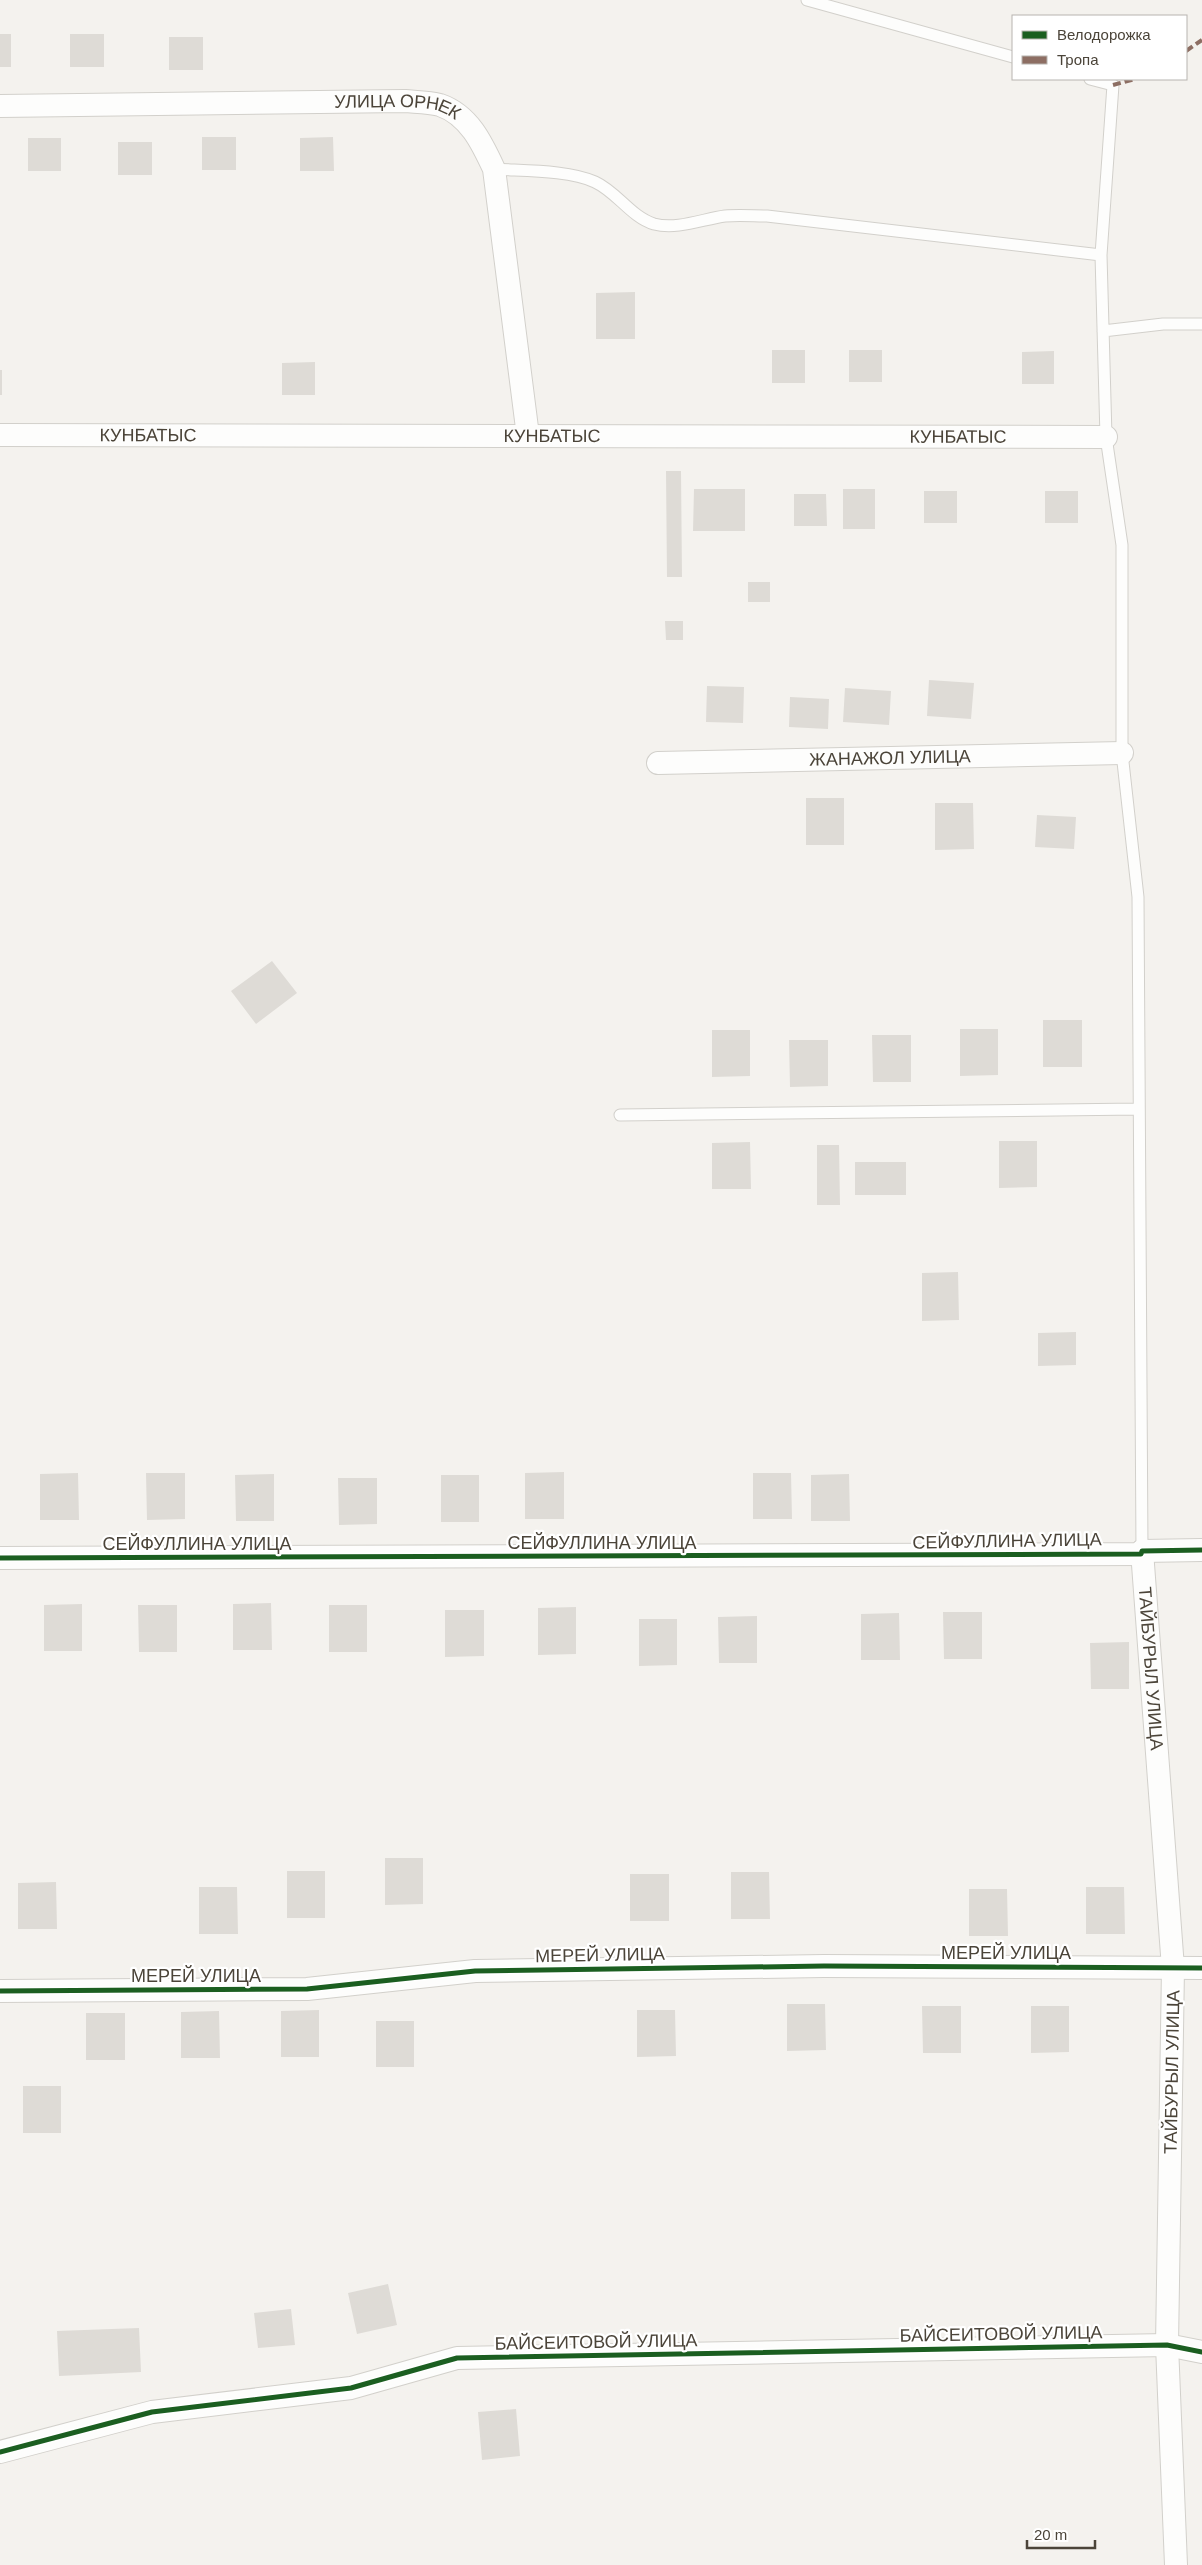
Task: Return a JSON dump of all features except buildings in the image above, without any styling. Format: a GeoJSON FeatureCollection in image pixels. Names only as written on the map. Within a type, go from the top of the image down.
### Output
{"type":"FeatureCollection","features":[{"type":"Feature","properties":{"kind":"street","name":"УЛИЦА ОРНЕК"},"geometry":{"type":"LineString","coordinates":[[0,106],[414,102],[440,105],[462,118],[481,140],[494,169],[528,436]]}},
{"type":"Feature","properties":{"kind":"street","name":"КУНБАТЫС"},"geometry":{"type":"LineString","coordinates":[[0,435],[1106,437]]}},
{"type":"Feature","properties":{"kind":"street","name":"ЖАНАЖОЛ УЛИЦА"},"geometry":{"type":"LineString","coordinates":[[658,763],[1122,753]]}},
{"type":"Feature","properties":{"kind":"street","name":"СЕЙФУЛЛИНА УЛИЦА"},"geometry":{"type":"LineString","coordinates":[[0,1558],[874,1556],[1141,1554],[1142,1551],[1202,1550]]}},
{"type":"Feature","properties":{"kind":"street","name":"ТАЙБУРЫЛ УЛИЦА"},"geometry":{"type":"LineString","coordinates":[[1142,1551],[1174,1968],[1168,2345],[1176,2565]]}},
{"type":"Feature","properties":{"kind":"street","name":"МЕРЕЙ УЛИЦА"},"geometry":{"type":"LineString","coordinates":[[0,1991],[307,1990],[475,1971],[824,1966],[1202,1968]]}},
{"type":"Feature","properties":{"kind":"street","name":"БАЙСЕИТОВОЙ УЛИЦА"},"geometry":{"type":"LineString","coordinates":[[0,2452],[152,2412],[352,2388],[456,2358],[1168,2345],[1202,2352]]}},
{"type":"Feature","properties":{"kind":"lane"},"geometry":{"type":"LineString","coordinates":[[807,0],[1012,58]]}},
{"type":"Feature","properties":{"kind":"lane"},"geometry":{"type":"LineString","coordinates":[[1094,80],[1113,85],[1102,255],[1103,331],[1106,437],[1122,545],[1122,753],[1138,897],[1142,1551]]}},
{"type":"Feature","properties":{"kind":"lane"},"geometry":{"type":"LineString","coordinates":[[494,169],[566,175],[594,181],[611,191],[639,216],[654,224],[672,226],[726,216],[767,216],[1102,255]]}},
{"type":"Feature","properties":{"kind":"lane"},"geometry":{"type":"LineString","coordinates":[[1103,331],[1163,324],[1202,324]]}},
{"type":"Feature","properties":{"kind":"lane"},"geometry":{"type":"LineString","coordinates":[[620,1115],[1138,1109]]}},
{"type":"Feature","properties":{"kind":"marked path"},"geometry":{"type":"LineString","coordinates":[[1187,50],[1202,40]]}},
{"type":"Feature","properties":{"kind":"marked path"},"geometry":{"type":"LineString","coordinates":[[1113,85],[1131,80]]}},
{"type":"Feature","properties":{"kind":"cycle path"},"geometry":{"type":"LineString","coordinates":[[0,1558],[1141,1554],[1142,1551],[1202,1550]]}},
{"type":"Feature","properties":{"kind":"cycle path"},"geometry":{"type":"LineString","coordinates":[[0,1991],[307,1989],[475,1971],[824,1966],[1202,1968]]}},
{"type":"Feature","properties":{"kind":"cycle path"},"geometry":{"type":"LineString","coordinates":[[0,2452],[152,2412],[351,2388],[457,2358],[1167,2345],[1202,2352]]}}]}
